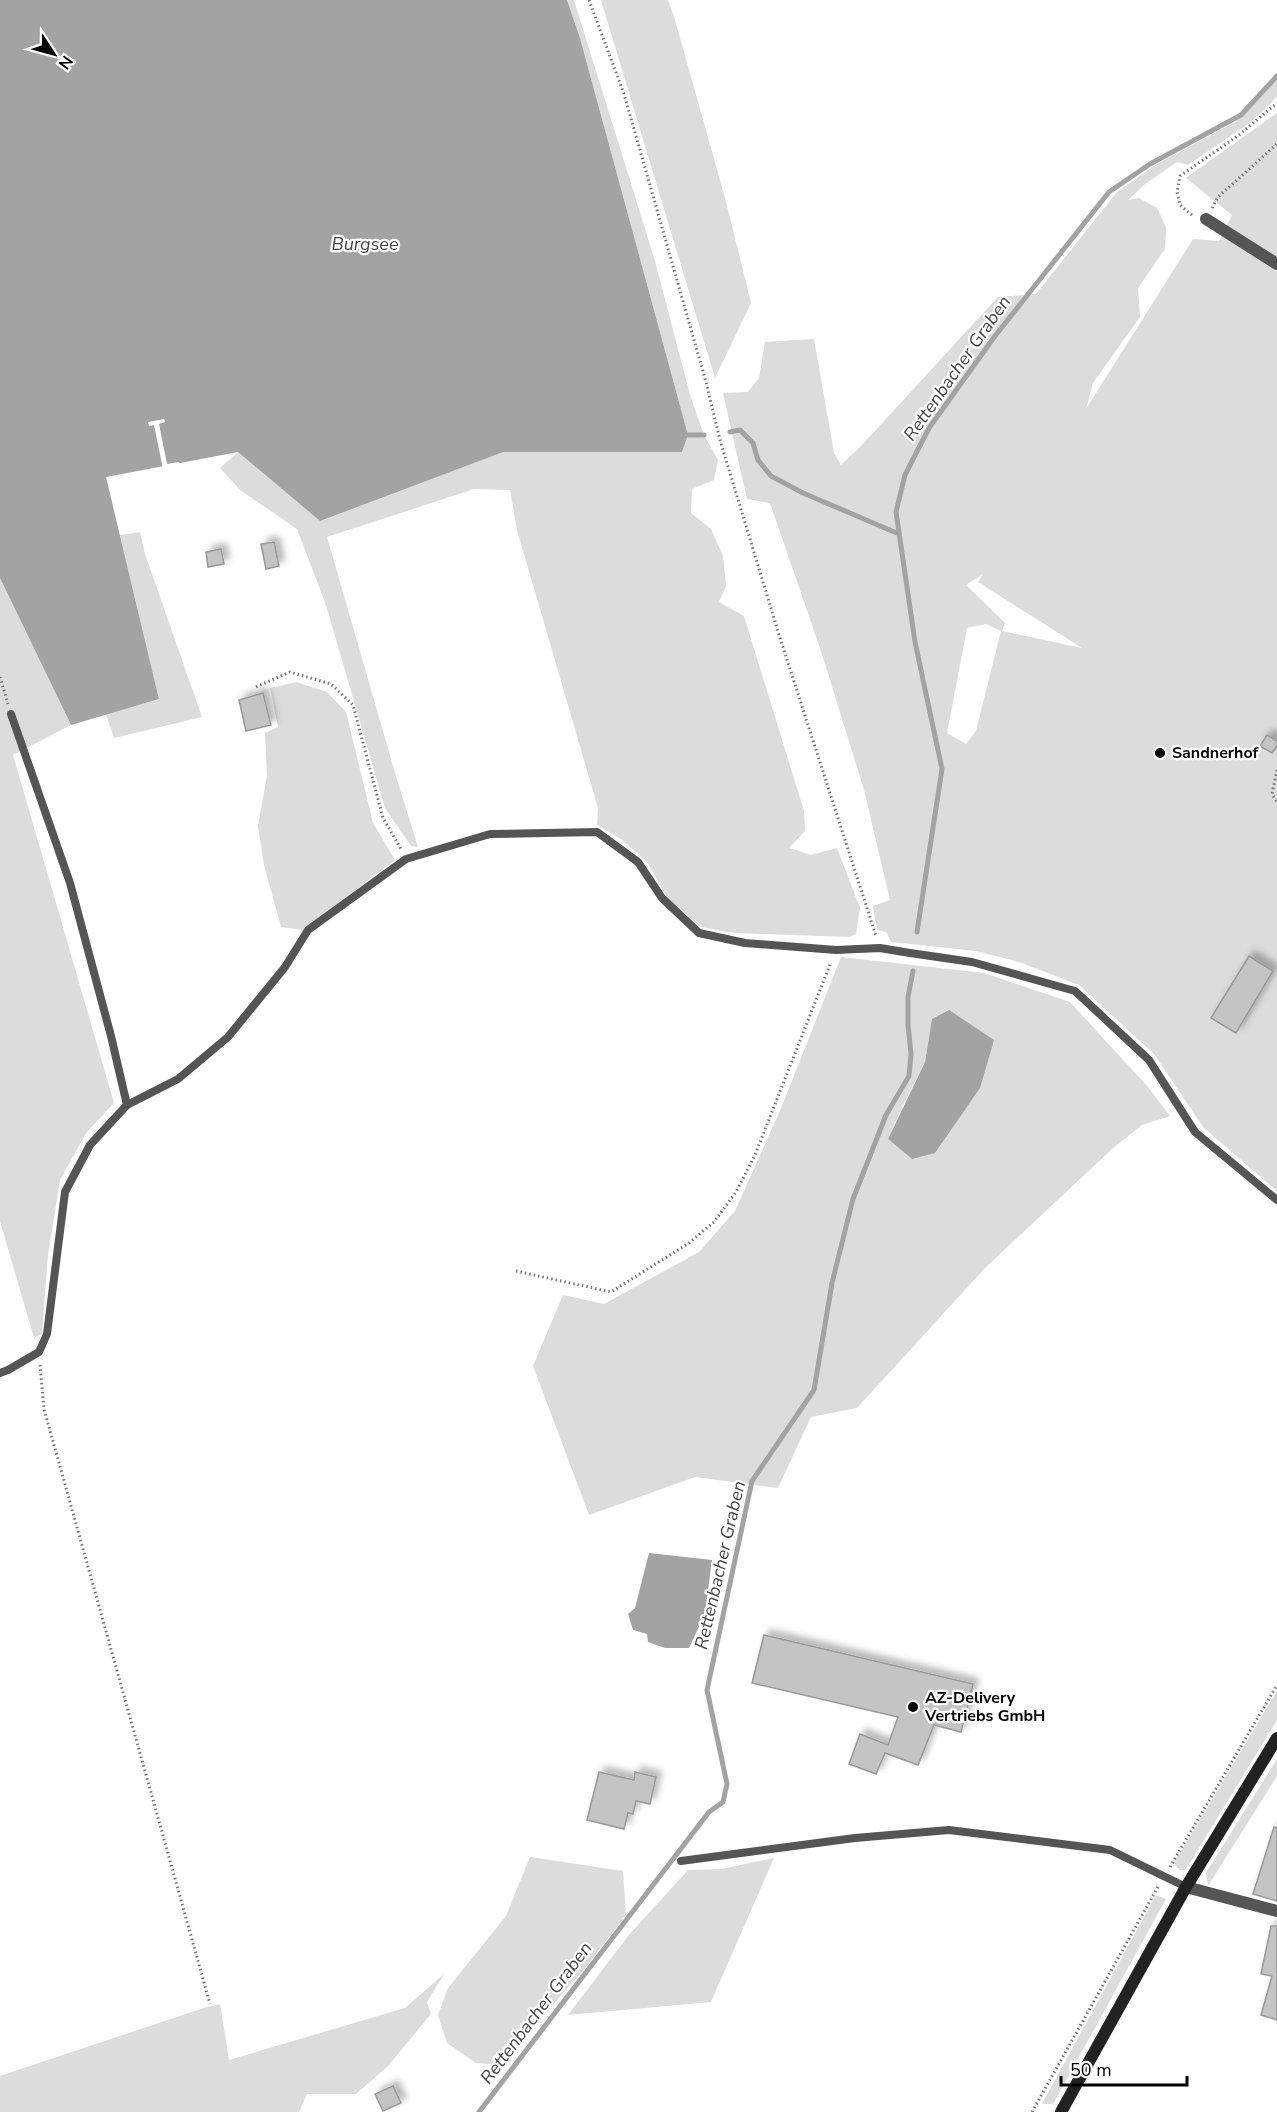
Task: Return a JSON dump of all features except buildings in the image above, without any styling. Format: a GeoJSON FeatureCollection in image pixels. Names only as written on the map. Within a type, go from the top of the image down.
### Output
{"type":"FeatureCollection","features":[{"type":"Feature","properties":{"kind":"main road"},"geometry":{"type":"LineString","coordinates":[[1061,2112],[1186,1887],[1277,1738]]}},
{"type":"Feature","properties":{"kind":"street"},"geometry":{"type":"LineString","coordinates":[[1206,219],[1277,264]]}},
{"type":"Feature","properties":{"kind":"street"},"geometry":{"type":"LineString","coordinates":[[1186,1887],[1277,1911]]}},
{"type":"Feature","properties":{"kind":"lane"},"geometry":{"type":"LineString","coordinates":[[11,714],[70,883],[127,1105]]}},
{"type":"Feature","properties":{"kind":"lane"},"geometry":{"type":"LineString","coordinates":[[0,1373],[39,1352],[47,1334],[65,1192],[90,1145],[127,1105],[178,1079],[228,1037],[285,967],[308,930],[406,859],[490,834],[597,832],[638,861],[662,898],[699,933],[745,943],[836,950],[880,948],[972,963],[1075,992],[1149,1060],[1195,1132],[1277,1200]]}},
{"type":"Feature","properties":{"kind":"lane"},"geometry":{"type":"LineString","coordinates":[[681,1861],[855,1838],[948,1830],[1110,1850],[1186,1887]]}},
{"type":"Feature","properties":{"kind":"path"},"geometry":{"type":"LineString","coordinates":[[589,0],[624,94],[706,382],[720,440],[780,638],[880,948]]}},
{"type":"Feature","properties":{"kind":"path"},"geometry":{"type":"LineString","coordinates":[[1277,103],[1239,135],[1180,176],[1178,192],[1180,205],[1191,214],[1206,219],[1218,197],[1277,144]]}},
{"type":"Feature","properties":{"kind":"path"},"geometry":{"type":"LineString","coordinates":[[256,687],[290,672],[331,684],[353,705],[383,818],[406,859]]}},
{"type":"Feature","properties":{"kind":"path"},"geometry":{"type":"LineString","coordinates":[[0,677],[11,714]]}},
{"type":"Feature","properties":{"kind":"path"},"geometry":{"type":"LineString","coordinates":[[1277,770],[1272,794],[1277,802]]}},
{"type":"Feature","properties":{"kind":"path"},"geometry":{"type":"LineString","coordinates":[[516,1270],[610,1292],[690,1243],[714,1222],[736,1192],[755,1155],[836,950]]}},
{"type":"Feature","properties":{"kind":"path"},"geometry":{"type":"LineString","coordinates":[[39,1352],[44,1409],[210,2004]]}},
{"type":"Feature","properties":{"kind":"path"},"geometry":{"type":"LineString","coordinates":[[1168,1869],[1277,1685]]}},
{"type":"Feature","properties":{"kind":"path"},"geometry":{"type":"LineString","coordinates":[[1032,2112],[1158,1887]]}},
{"type":"Feature","properties":{"kind":"shaded area"},"geometry":{"type":"Polygon","coordinates":[[[567,0],[574,0],[655,261],[690,395],[704,435],[718,460],[714,480],[692,489],[691,513],[711,529],[723,556],[726,586],[719,602],[744,616],[804,811],[805,831],[789,848],[811,855],[837,848],[860,908],[856,934],[849,937],[733,933],[701,927],[668,899],[647,862],[621,839],[597,825],[598,808],[517,530],[510,490],[474,489],[327,537],[418,847],[411,846],[385,808],[326,605],[297,529],[240,490],[220,468],[238,452],[320,521],[503,451],[682,452],[688,435],[580,38],[567,0]]]}},
{"type":"Feature","properties":{"kind":"shaded area"},"geometry":{"type":"Polygon","coordinates":[[[601,0],[668,0],[675,20],[725,198],[751,303],[715,378],[601,0]]]}},
{"type":"Feature","properties":{"kind":"shaded area"},"geometry":{"type":"Polygon","coordinates":[[[1277,79],[1277,97],[1251,122],[1188,165],[1177,162],[1145,184],[1128,200],[1139,198],[1157,208],[1166,227],[1165,249],[1138,288],[1140,317],[1093,383],[1086,409],[1193,239],[1219,241],[1232,215],[1186,178],[1277,113],[1277,1191],[1204,1128],[1154,1054],[1079,985],[1019,962],[976,951],[891,942],[887,933],[877,929],[873,906],[890,900],[864,790],[822,654],[770,503],[747,499],[723,393],[748,392],[759,378],[765,342],[814,339],[834,453],[841,465],[998,297],[1036,294],[1117,192],[1157,164],[1235,122],[1277,79]],[[983,574],[966,585],[1005,623],[1002,631],[1082,648],[978,582],[983,574]],[[986,624],[967,628],[947,733],[966,744],[976,731],[1001,631],[986,624]]]}},
{"type":"Feature","properties":{"kind":"shaded area"},"geometry":{"type":"Polygon","coordinates":[[[140,532],[145,554],[202,717],[114,738],[106,714],[159,699],[120,535],[140,532]]]}},
{"type":"Feature","properties":{"kind":"shaded area"},"geometry":{"type":"Polygon","coordinates":[[[0,578],[71,725],[13,755],[114,1103],[86,1133],[60,1180],[48,1255],[42,1334],[34,1338],[0,1221],[0,578]]]}},
{"type":"Feature","properties":{"kind":"shaded area"},"geometry":{"type":"Polygon","coordinates":[[[296,682],[327,692],[346,712],[373,823],[395,860],[303,930],[281,927],[264,865],[258,826],[267,776],[265,733],[278,727],[270,688],[296,682]]]}},
{"type":"Feature","properties":{"kind":"shaded area"},"geometry":{"type":"Polygon","coordinates":[[[841,957],[984,973],[1070,1002],[1148,1087],[1170,1116],[1142,1125],[1112,1149],[985,1268],[857,1408],[811,1417],[778,1488],[695,1477],[589,1515],[533,1366],[563,1295],[604,1304],[699,1252],[735,1211],[782,1106],[841,957]],[[932,1019],[925,1062],[888,1139],[912,1159],[932,1019]]]}},
{"type":"Feature","properties":{"kind":"shaded area"},"geometry":{"type":"Polygon","coordinates":[[[1277,1691],[1277,1720],[1190,1863],[1185,1870],[1179,1870],[1174,1863],[1277,1691]]]}},
{"type":"Feature","properties":{"kind":"shaded area"},"geometry":{"type":"Polygon","coordinates":[[[1277,1759],[1277,1776],[1208,1886],[1206,1873],[1277,1759]]]}},
{"type":"Feature","properties":{"kind":"shaded area"},"geometry":{"type":"Polygon","coordinates":[[[530,1857],[623,1871],[626,1915],[586,1967],[500,2065],[476,2063],[447,2043],[438,2015],[448,1988],[506,1916],[530,1857]]]}},
{"type":"Feature","properties":{"kind":"shaded area"},"geometry":{"type":"Polygon","coordinates":[[[774,1858],[711,2002],[568,2015],[628,1936],[688,1870],[722,1869],[774,1858]]]}},
{"type":"Feature","properties":{"kind":"shaded area"},"geometry":{"type":"Polygon","coordinates":[[[1156,1895],[1166,1899],[1053,2104],[1042,2104],[1156,1895]]]}},
{"type":"Feature","properties":{"kind":"shaded area"},"geometry":{"type":"Polygon","coordinates":[[[444,1974],[427,2002],[431,2014],[388,2066],[356,2094],[307,2094],[299,2112],[0,2112],[0,2076],[207,2007],[220,2004],[229,2060],[405,2008],[444,1974]]]}},
{"type":"Feature","properties":{"kind":"water","name":"Burgsee"},"geometry":{"type":"Polygon","coordinates":[[[0,0],[567,0],[580,38],[688,435],[682,452],[503,452],[320,521],[238,452],[106,477],[159,699],[71,725],[0,578],[0,0]]]}},
{"type":"Feature","properties":{"kind":"water"},"geometry":{"type":"Polygon","coordinates":[[[949,1010],[994,1040],[980,1088],[935,1153],[912,1159],[888,1139],[925,1062],[932,1019],[949,1010]]]}},
{"type":"Feature","properties":{"kind":"water"},"geometry":{"type":"Polygon","coordinates":[[[649,1553],[712,1560],[705,1614],[689,1648],[665,1648],[648,1642],[647,1634],[633,1630],[628,1614],[635,1608],[649,1553]]]}},
{"type":"Feature","properties":{"kind":"pier"},"geometry":{"type":"Polygon","coordinates":[[[164,419],[165,422],[159,424],[167,464],[179,462],[180,466],[163,469],[154,425],[149,426],[148,422],[164,419]]]}},
{"type":"Feature","properties":{"kind":"waterway","name":"Rettenbacher Graben"},"geometry":{"type":"LineString","coordinates":[[917,932],[942,769],[915,642],[896,512],[905,475],[929,428],[995,336],[1109,192],[1150,164],[1241,115],[1277,76]]}},
{"type":"Feature","properties":{"kind":"waterway"},"geometry":{"type":"LineString","coordinates":[[730,432],[740,430],[753,443],[758,460],[771,476],[803,493],[899,534]]}},
{"type":"Feature","properties":{"kind":"waterway"},"geometry":{"type":"LineString","coordinates":[[688,435],[704,435]]}},
{"type":"Feature","properties":{"kind":"waterway","name":"Rettenbacher Graben"},"geometry":{"type":"LineString","coordinates":[[479,2112],[709,1812],[723,1802],[727,1784],[707,1690],[752,1481],[814,1390],[832,1283],[853,1199],[886,1115],[909,1076],[911,1054],[908,997],[913,971]]}},
{"type":"Feature","properties":{"kind":"place","name":"Sandnerhof"},"geometry":{"type":"Point","coordinates":[1160,753]}},
{"type":"Feature","properties":{"kind":"place","name":"AZ-Delivery Vertriebs GmbH"},"geometry":{"type":"Point","coordinates":[913,1707]}}]}
